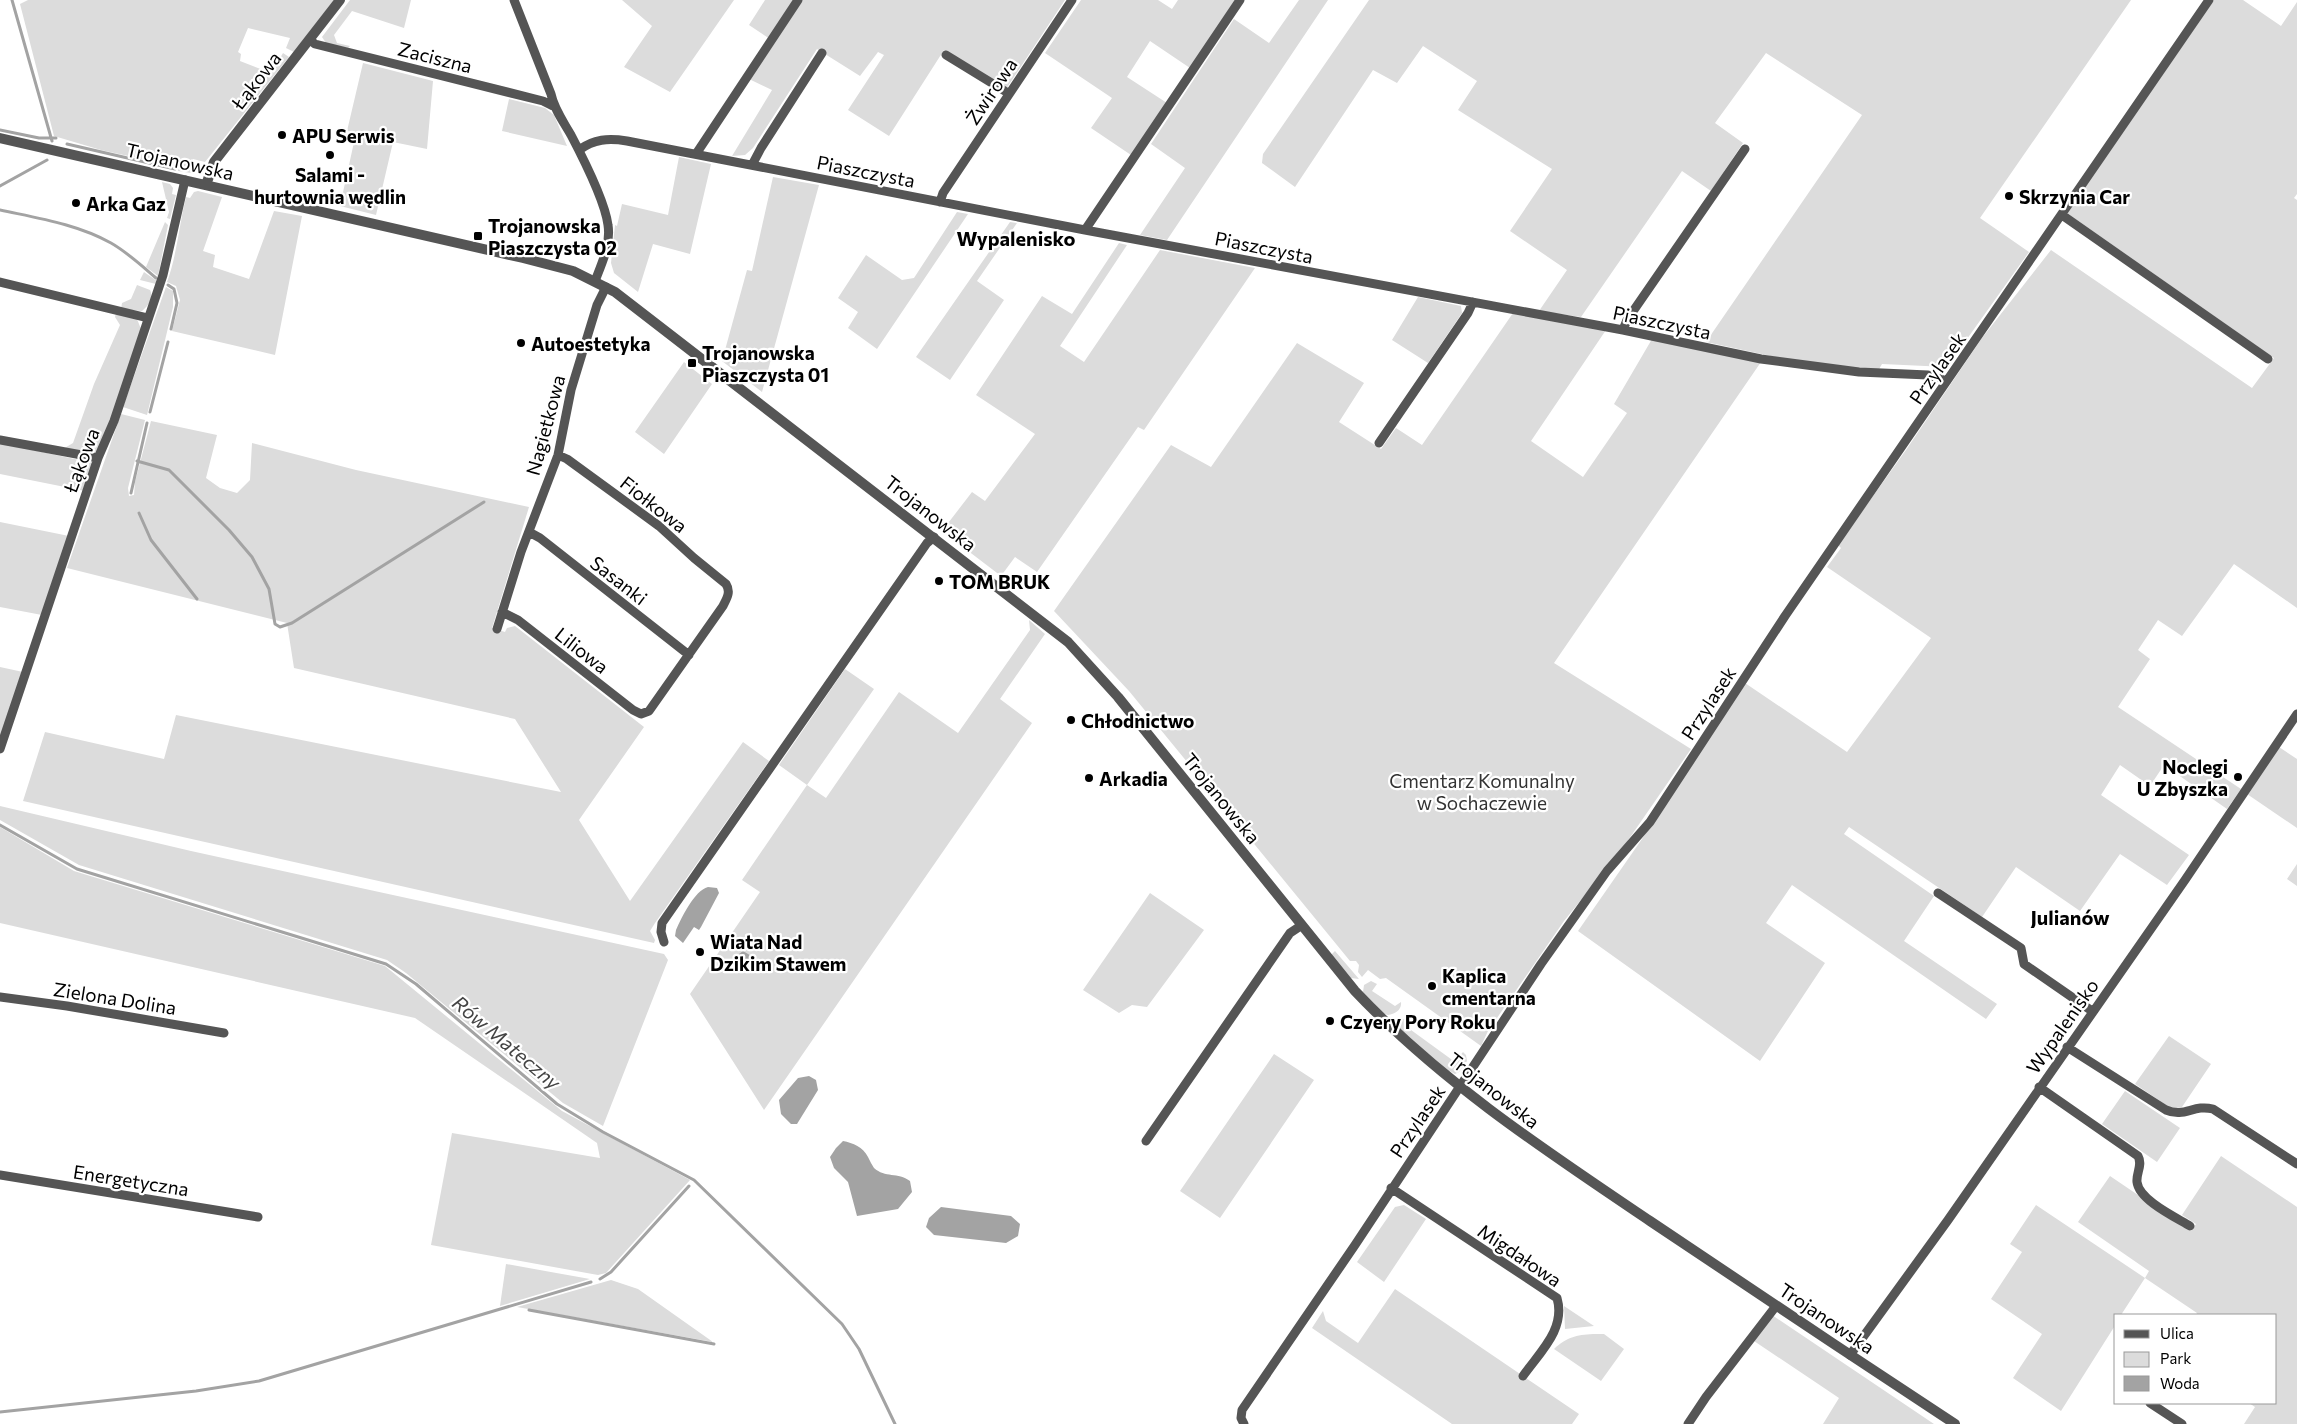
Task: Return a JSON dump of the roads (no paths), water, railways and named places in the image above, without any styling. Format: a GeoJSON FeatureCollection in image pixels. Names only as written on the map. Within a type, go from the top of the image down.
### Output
{"type":"FeatureCollection","features":[{"type":"Feature","properties":{"kind":"street","name":"Łąkowa"},"geometry":{"type":"LineString","coordinates":[[206,185],[214,162],[340,0]]}},
{"type":"Feature","properties":{"kind":"street"},"geometry":{"type":"LineString","coordinates":[[514,0],[551,94],[553,106],[578,150],[606,214],[608,226],[606,249],[595,281]]}},
{"type":"Feature","properties":{"kind":"street"},"geometry":{"type":"LineString","coordinates":[[696,154],[798,0]]}},
{"type":"Feature","properties":{"kind":"street","name":"Żwirowa"},"geometry":{"type":"LineString","coordinates":[[940,202],[943,193],[1008,93],[1072,0]]}},
{"type":"Feature","properties":{"kind":"street"},"geometry":{"type":"LineString","coordinates":[[1085,230],[1240,0]]}},
{"type":"Feature","properties":{"kind":"street","name":"Przylasek"},"geometry":{"type":"LineString","coordinates":[[1244,1424],[1241,1418],[1242,1410],[1355,1245],[1536,971],[1607,871],[1650,822],[1785,616],[2209,0]]}},
{"type":"Feature","properties":{"kind":"street","name":"Zaciszna"},"geometry":{"type":"LineString","coordinates":[[310,40],[315,44],[543,101],[553,106]]}},
{"type":"Feature","properties":{"kind":"street"},"geometry":{"type":"LineString","coordinates":[[752,165],[822,53]]}},
{"type":"Feature","properties":{"kind":"street"},"geometry":{"type":"LineString","coordinates":[[946,55],[1008,93]]}},
{"type":"Feature","properties":{"kind":"street","name":"Trojanowska"},"geometry":{"type":"LineString","coordinates":[[0,138],[531,260],[573,271],[606,287],[1050,626],[1094,669],[1355,990],[1391,1028],[1459,1086],[1529,1140],[1955,1424]]}},
{"type":"Feature","properties":{"kind":"street","name":"Piaszczysta"},"geometry":{"type":"LineString","coordinates":[[578,150],[589,142],[614,139],[1085,230],[1624,330],[1770,361],[1859,372],[1928,375],[1947,381]]}},
{"type":"Feature","properties":{"kind":"street"},"geometry":{"type":"LineString","coordinates":[[1624,330],[1627,320],[1745,149]]}},
{"type":"Feature","properties":{"kind":"street","name":"Łąkowa"},"geometry":{"type":"LineString","coordinates":[[0,749],[98,458],[114,422],[163,275],[185,180]]}},
{"type":"Feature","properties":{"kind":"street"},"geometry":{"type":"LineString","coordinates":[[2062,215],[2268,359]]}},
{"type":"Feature","properties":{"kind":"street"},"geometry":{"type":"LineString","coordinates":[[0,282],[148,318]]}},
{"type":"Feature","properties":{"kind":"street","name":"Nagietkowa"},"geometry":{"type":"LineString","coordinates":[[497,629],[529,532],[558,455],[571,390],[597,305],[606,287]]}},
{"type":"Feature","properties":{"kind":"street"},"geometry":{"type":"LineString","coordinates":[[1379,443],[1468,313],[1473,302]]}},
{"type":"Feature","properties":{"kind":"street"},"geometry":{"type":"LineString","coordinates":[[0,440],[98,458]]}},
{"type":"Feature","properties":{"kind":"street","name":"Fiołkowa"},"geometry":{"type":"LineString","coordinates":[[558,455],[568,459],[659,526],[726,584],[729,589],[723,606],[689,655]]}},
{"type":"Feature","properties":{"kind":"street","name":"Sasanki"},"geometry":{"type":"LineString","coordinates":[[529,532],[540,538],[689,655]]}},
{"type":"Feature","properties":{"kind":"street"},"geometry":{"type":"LineString","coordinates":[[664,942],[660,932],[662,923],[927,543],[934,536]]}},
{"type":"Feature","properties":{"kind":"street","name":"Liliowa"},"geometry":{"type":"LineString","coordinates":[[502,612],[518,620],[633,710],[641,714],[649,711],[689,655]]}},
{"type":"Feature","properties":{"kind":"street","name":"Wypalenisko"},"geometry":{"type":"LineString","coordinates":[[1850,1355],[1948,1220],[2067,1046],[2180,887],[2297,714]]}},
{"type":"Feature","properties":{"kind":"street"},"geometry":{"type":"LineString","coordinates":[[1938,893],[2021,948],[2024,964],[2092,1011]]}},
{"type":"Feature","properties":{"kind":"street"},"geometry":{"type":"LineString","coordinates":[[1146,1141],[1290,933],[1302,925]]}},
{"type":"Feature","properties":{"kind":"street","name":"Zielona Dolina"},"geometry":{"type":"LineString","coordinates":[[0,997],[67,1006],[224,1033]]}},
{"type":"Feature","properties":{"kind":"street"},"geometry":{"type":"LineString","coordinates":[[2067,1046],[2166,1110],[2175,1114],[2182,1114],[2192,1108],[2205,1106],[2213,1108],[2297,1164]]}},
{"type":"Feature","properties":{"kind":"street"},"geometry":{"type":"LineString","coordinates":[[2039,1087],[2138,1156],[2140,1160],[2137,1180],[2140,1192],[2148,1200],[2190,1226]]}},
{"type":"Feature","properties":{"kind":"street","name":"Energetyczna"},"geometry":{"type":"LineString","coordinates":[[0,1176],[258,1217]]}},
{"type":"Feature","properties":{"kind":"street","name":"Migdałowa"},"geometry":{"type":"LineString","coordinates":[[1391,1188],[1557,1298],[1560,1309],[1558,1327],[1523,1376]]}},
{"type":"Feature","properties":{"kind":"street"},"geometry":{"type":"LineString","coordinates":[[1688,1424],[1706,1397],[1776,1306]]}},
{"type":"Feature","properties":{"kind":"street"},"geometry":{"type":"LineString","coordinates":[[2152,1404],[2182,1424]]}},
{"type":"Feature","properties":{"kind":"water"},"geometry":{"type":"Polygon","coordinates":[[[708,887],[717,888],[719,893],[699,930],[694,927],[683,943],[675,936],[676,930],[693,899],[703,889],[708,887]]]}},
{"type":"Feature","properties":{"kind":"water"},"geometry":{"type":"Polygon","coordinates":[[[743,951],[758,960],[754,968],[749,970],[738,964],[739,954],[743,951]]]}},
{"type":"Feature","properties":{"kind":"water"},"geometry":{"type":"Polygon","coordinates":[[[809,1076],[816,1080],[818,1090],[797,1124],[791,1124],[781,1114],[779,1100],[798,1078],[809,1076]]]}},
{"type":"Feature","properties":{"kind":"water"},"geometry":{"type":"Polygon","coordinates":[[[843,1141],[861,1148],[878,1171],[910,1181],[912,1192],[898,1209],[857,1216],[848,1182],[834,1168],[830,1157],[843,1141]]]}},
{"type":"Feature","properties":{"kind":"water"},"geometry":{"type":"Polygon","coordinates":[[[941,1207],[1011,1216],[1020,1224],[1018,1236],[1006,1243],[934,1235],[926,1227],[929,1218],[941,1207]]]}},
{"type":"Feature","properties":{"kind":"waterway","name":"Rów Mateczny"},"geometry":{"type":"LineString","coordinates":[[12,0],[52,141]]}},
{"type":"Feature","properties":{"kind":"waterway"},"geometry":{"type":"LineString","coordinates":[[0,130],[39,138],[56,138]]}},
{"type":"Feature","properties":{"kind":"waterway"},"geometry":{"type":"LineString","coordinates":[[67,144],[175,169]]}},
{"type":"Feature","properties":{"kind":"waterway","name":"Rów Mateczny"},"geometry":{"type":"LineString","coordinates":[[0,186],[47,160]]}},
{"type":"Feature","properties":{"kind":"waterway"},"geometry":{"type":"LineString","coordinates":[[0,210],[57,222],[98,236],[123,251],[156,278]]}},
{"type":"Feature","properties":{"kind":"waterway"},"geometry":{"type":"LineString","coordinates":[[168,285],[174,289],[177,303],[171,329]]}},
{"type":"Feature","properties":{"kind":"waterway"},"geometry":{"type":"LineString","coordinates":[[150,412],[168,342]]}},
{"type":"Feature","properties":{"kind":"waterway"},"geometry":{"type":"LineString","coordinates":[[131,493],[147,423]]}},
{"type":"Feature","properties":{"kind":"waterway"},"geometry":{"type":"LineString","coordinates":[[137,461],[169,470],[229,530],[252,557],[269,589],[275,624],[280,627],[292,623],[484,502]]}},
{"type":"Feature","properties":{"kind":"waterway"},"geometry":{"type":"LineString","coordinates":[[139,513],[151,540],[197,599]]}},
{"type":"Feature","properties":{"kind":"waterway","name":"Rów Mateczny"},"geometry":{"type":"LineString","coordinates":[[0,825],[77,869],[386,964],[416,984],[557,1104],[603,1132],[694,1180],[842,1324],[859,1349],[895,1424]]}},
{"type":"Feature","properties":{"kind":"waterway"},"geometry":{"type":"LineString","coordinates":[[600,1279],[611,1272],[689,1186]]}},
{"type":"Feature","properties":{"kind":"waterway"},"geometry":{"type":"LineString","coordinates":[[0,1412],[196,1391],[259,1381],[591,1282]]}},
{"type":"Feature","properties":{"kind":"waterway"},"geometry":{"type":"LineString","coordinates":[[529,1310],[714,1344]]}},
{"type":"Feature","properties":{"kind":"place","name":"APU Serwis"},"geometry":{"type":"Point","coordinates":[282,135]}},
{"type":"Feature","properties":{"kind":"place","name":"Salami - hurtownia wędlin"},"geometry":{"type":"Point","coordinates":[330,155]}},
{"type":"Feature","properties":{"kind":"place","name":"Skrzynia Car"},"geometry":{"type":"Point","coordinates":[2009,196]}},
{"type":"Feature","properties":{"kind":"place","name":"Arka Gaz"},"geometry":{"type":"Point","coordinates":[76,203]}},
{"type":"Feature","properties":{"kind":"place","name":"Trojanowska Piaszczysta 02"},"geometry":{"type":"Point","coordinates":[478,236]}},
{"type":"Feature","properties":{"kind":"place","name":"Autoestetyka"},"geometry":{"type":"Point","coordinates":[521,343]}},
{"type":"Feature","properties":{"kind":"place","name":"Trojanowska Piaszczysta 01"},"geometry":{"type":"Point","coordinates":[692,363]}},
{"type":"Feature","properties":{"kind":"place","name":"TOM BRUK"},"geometry":{"type":"Point","coordinates":[939,581]}},
{"type":"Feature","properties":{"kind":"place","name":"Chłodnictwo"},"geometry":{"type":"Point","coordinates":[1071,720]}},
{"type":"Feature","properties":{"kind":"place","name":"Noclegi U Zbyszka"},"geometry":{"type":"Point","coordinates":[2238,777]}},
{"type":"Feature","properties":{"kind":"place","name":"Arkadia"},"geometry":{"type":"Point","coordinates":[1089,778]}},
{"type":"Feature","properties":{"kind":"place","name":"Wiata Nad Dzikim Stawem"},"geometry":{"type":"Point","coordinates":[700,952]}},
{"type":"Feature","properties":{"kind":"place","name":"Kaplica cmentarna"},"geometry":{"type":"Point","coordinates":[1432,986]}},
{"type":"Feature","properties":{"kind":"place","name":"Czyery Pory Roku"},"geometry":{"type":"Point","coordinates":[1330,1021]}},
{"type":"Feature","properties":{"kind":"district","name":"Wypalenisko"},"geometry":{"type":"Point","coordinates":[1016,238]}},
{"type":"Feature","properties":{"kind":"district","name":"Julianów"},"geometry":{"type":"Point","coordinates":[2070,917]}},
{"type":"Feature","properties":{"kind":"park label","name":"Cmentarz Komunalny w Sochaczewie"},"geometry":{"type":"Point","coordinates":[1482,791]}}]}
